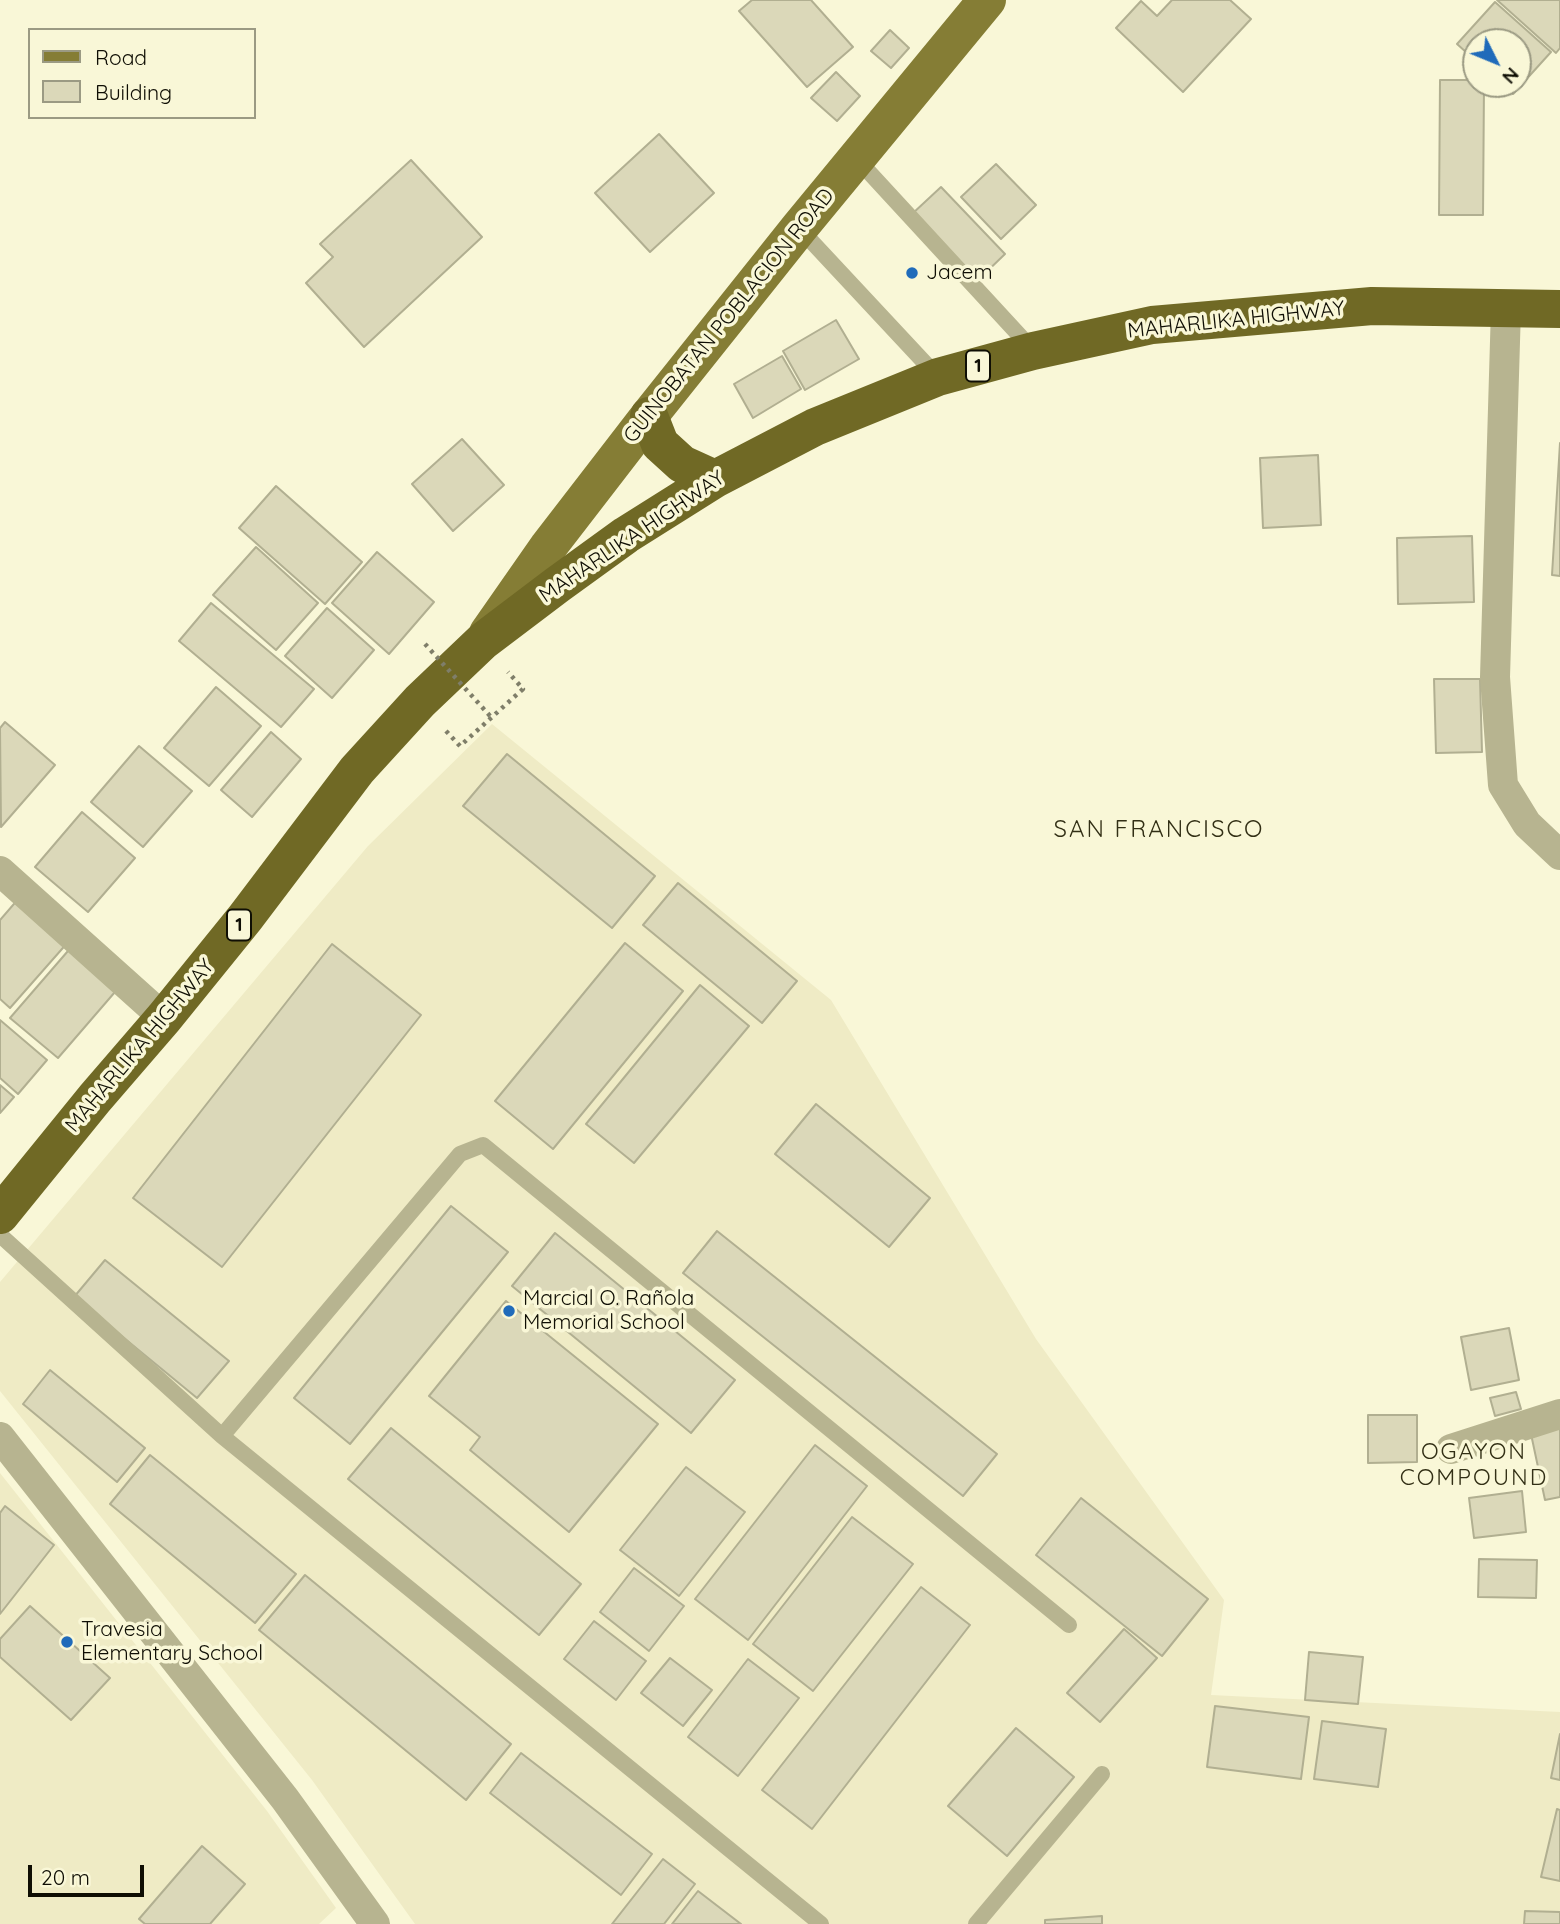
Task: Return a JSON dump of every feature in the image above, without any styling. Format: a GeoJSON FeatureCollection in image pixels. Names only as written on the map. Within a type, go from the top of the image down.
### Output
{"type":"FeatureCollection","features":[{"type":"Feature","properties":{"kind":"highway","name":"MAHARLIKA HIGHWAY"},"geometry":{"type":"LineString","coordinates":[[0,1215],[245,918],[357,770],[419,701],[483,641],[626,536],[715,479],[816,427],[938,377],[1033,351],[1152,325],[1372,306],[1560,309]]}},
{"type":"Feature","properties":{"kind":"highway"},"geometry":{"type":"LineString","coordinates":[[649,416],[660,444],[682,464],[715,479]]}},
{"type":"Feature","properties":{"kind":"main road","name":"GUINOBATAN POBLACION ROAD"},"geometry":{"type":"LineString","coordinates":[[483,641],[548,547],[649,416],[799,228],[987,0]]}},
{"type":"Feature","properties":{"kind":"street"},"geometry":{"type":"LineString","coordinates":[[1506,308],[1496,677],[1503,785],[1527,824],[1560,855]]}},
{"type":"Feature","properties":{"kind":"street"},"geometry":{"type":"LineString","coordinates":[[0,871],[164,1018]]}},
{"type":"Feature","properties":{"kind":"street"},"geometry":{"type":"LineString","coordinates":[[1451,1449],[1560,1414]]}},
{"type":"Feature","properties":{"kind":"street"},"geometry":{"type":"LineString","coordinates":[[0,1437],[285,1798],[375,1924]]}},
{"type":"Feature","properties":{"kind":"lane"},"geometry":{"type":"LineString","coordinates":[[856,158],[1033,351]]}},
{"type":"Feature","properties":{"kind":"lane"},"geometry":{"type":"LineString","coordinates":[[799,228],[938,377]]}},
{"type":"Feature","properties":{"kind":"lane"},"geometry":{"type":"LineString","coordinates":[[222,1436],[460,1154],[483,1145],[1069,1625]]}},
{"type":"Feature","properties":{"kind":"lane"},"geometry":{"type":"LineString","coordinates":[[0,1235],[222,1436],[821,1924]]}},
{"type":"Feature","properties":{"kind":"lane"},"geometry":{"type":"LineString","coordinates":[[976,1924],[1102,1774]]}},
{"type":"Feature","properties":{"kind":"path"},"geometry":{"type":"LineString","coordinates":[[425,644],[491,717]]}},
{"type":"Feature","properties":{"kind":"path"},"geometry":{"type":"LineString","coordinates":[[460,746],[523,689]]}},
{"type":"Feature","properties":{"kind":"shaded area","name":"Marcial O. Rañola Memorial School"},"geometry":{"type":"Polygon","coordinates":[[[492,724],[831,1000],[1036,1339],[1224,1600],[1211,1695],[1560,1712],[1560,1924],[415,1924],[312,1780],[0,1391],[0,1282],[368,846],[492,724]]]}},
{"type":"Feature","properties":{"kind":"shaded area","name":"Travesia Elementary School"},"geometry":{"type":"Polygon","coordinates":[[[0,1473],[267,1811],[336,1908],[319,1924],[0,1924],[0,1473]]]}},
{"type":"Feature","properties":{"kind":"building"},"geometry":{"type":"Polygon","coordinates":[[[752,0],[811,0],[853,47],[807,87],[739,11],[752,0]]]}},
{"type":"Feature","properties":{"kind":"building"},"geometry":{"type":"Polygon","coordinates":[[[1172,0],[1230,0],[1251,19],[1183,92],[1116,28],[1141,1],[1157,16],[1172,0]]]}},
{"type":"Feature","properties":{"kind":"building"},"geometry":{"type":"Polygon","coordinates":[[[1497,0],[1560,0],[1560,48],[1556,53],[1532,31],[1532,28],[1528,28],[1497,0]]]}},
{"type":"Feature","properties":{"kind":"building"},"geometry":{"type":"Polygon","coordinates":[[[1495,2],[1524,28],[1471,28],[1495,2]]]}},
{"type":"Feature","properties":{"kind":"building"},"geometry":{"type":"Polygon","coordinates":[[[890,30],[909,48],[891,68],[871,51],[890,30]]]}},
{"type":"Feature","properties":{"kind":"building"},"geometry":{"type":"Polygon","coordinates":[[[1532,35],[1551,52],[1532,73],[1532,35]]]}},
{"type":"Feature","properties":{"kind":"building"},"geometry":{"type":"Polygon","coordinates":[[[836,72],[860,96],[837,121],[811,98],[836,72]]]}},
{"type":"Feature","properties":{"kind":"building"},"geometry":{"type":"Polygon","coordinates":[[[1440,80],[1462,80],[1462,98],[1484,98],[1483,215],[1439,215],[1440,80]]]}},
{"type":"Feature","properties":{"kind":"building"},"geometry":{"type":"Polygon","coordinates":[[[659,134],[714,193],[650,252],[595,193],[659,134]]]}},
{"type":"Feature","properties":{"kind":"building"},"geometry":{"type":"Polygon","coordinates":[[[411,160],[482,237],[364,347],[306,283],[333,257],[320,244],[411,160]]]}},
{"type":"Feature","properties":{"kind":"building"},"geometry":{"type":"Polygon","coordinates":[[[996,164],[1036,205],[1001,239],[961,197],[996,164]]]}},
{"type":"Feature","properties":{"kind":"building"},"geometry":{"type":"Polygon","coordinates":[[[941,187],[1005,254],[977,281],[912,214],[941,187]]]}},
{"type":"Feature","properties":{"kind":"building"},"geometry":{"type":"Polygon","coordinates":[[[836,320],[859,359],[805,390],[783,351],[836,320]]]}},
{"type":"Feature","properties":{"kind":"building"},"geometry":{"type":"Polygon","coordinates":[[[782,356],[801,389],[753,418],[734,384],[782,356]]]}},
{"type":"Feature","properties":{"kind":"building"},"geometry":{"type":"Polygon","coordinates":[[[462,439],[504,485],[453,531],[412,484],[462,439]]]}},
{"type":"Feature","properties":{"kind":"building"},"geometry":{"type":"Polygon","coordinates":[[[1560,443],[1560,576],[1552,575],[1560,443]]]}},
{"type":"Feature","properties":{"kind":"building"},"geometry":{"type":"Polygon","coordinates":[[[1318,455],[1321,525],[1263,528],[1260,458],[1318,455]]]}},
{"type":"Feature","properties":{"kind":"building"},"geometry":{"type":"Polygon","coordinates":[[[276,486],[362,562],[325,604],[239,528],[276,486]]]}},
{"type":"Feature","properties":{"kind":"building"},"geometry":{"type":"Polygon","coordinates":[[[1472,536],[1474,602],[1398,604],[1397,538],[1472,536]]]}},
{"type":"Feature","properties":{"kind":"building"},"geometry":{"type":"Polygon","coordinates":[[[256,547],[318,603],[276,650],[213,595],[256,547]]]}},
{"type":"Feature","properties":{"kind":"building"},"geometry":{"type":"Polygon","coordinates":[[[377,552],[434,602],[389,654],[332,603],[377,552]]]}},
{"type":"Feature","properties":{"kind":"building"},"geometry":{"type":"Polygon","coordinates":[[[211,603],[314,689],[281,727],[179,641],[211,603]]]}},
{"type":"Feature","properties":{"kind":"building"},"geometry":{"type":"Polygon","coordinates":[[[327,608],[374,650],[332,698],[285,656],[327,608]]]}},
{"type":"Feature","properties":{"kind":"building"},"geometry":{"type":"Polygon","coordinates":[[[1434,679],[1480,679],[1482,752],[1436,753],[1434,679]]]}},
{"type":"Feature","properties":{"kind":"building"},"geometry":{"type":"Polygon","coordinates":[[[216,687],[261,726],[209,786],[164,748],[216,687]]]}},
{"type":"Feature","properties":{"kind":"building"},"geometry":{"type":"Polygon","coordinates":[[[5,722],[55,765],[1,827],[0,728],[5,722]]]}},
{"type":"Feature","properties":{"kind":"building"},"geometry":{"type":"Polygon","coordinates":[[[271,732],[301,759],[252,817],[221,790],[271,732]]]}},
{"type":"Feature","properties":{"kind":"building"},"geometry":{"type":"Polygon","coordinates":[[[139,746],[192,791],[143,847],[91,802],[139,746]]]}},
{"type":"Feature","properties":{"kind":"building"},"geometry":{"type":"Polygon","coordinates":[[[507,754],[655,876],[612,928],[463,806],[507,754]]]}},
{"type":"Feature","properties":{"kind":"building"},"geometry":{"type":"Polygon","coordinates":[[[82,812],[135,858],[88,912],[35,867],[82,812]]]}},
{"type":"Feature","properties":{"kind":"building"},"geometry":{"type":"Polygon","coordinates":[[[678,883],[797,981],[762,1023],[643,925],[678,883]]]}},
{"type":"Feature","properties":{"kind":"building"},"geometry":{"type":"Polygon","coordinates":[[[20,897],[69,941],[10,1008],[0,999],[0,920],[20,897]]]}},
{"type":"Feature","properties":{"kind":"building"},"geometry":{"type":"Polygon","coordinates":[[[625,943],[683,991],[553,1149],[495,1101],[625,943]]]}},
{"type":"Feature","properties":{"kind":"building"},"geometry":{"type":"Polygon","coordinates":[[[74,944],[121,985],[58,1058],[10,1018],[74,944]]]}},
{"type":"Feature","properties":{"kind":"building"},"geometry":{"type":"Polygon","coordinates":[[[332,944],[421,1015],[222,1267],[133,1198],[332,944]]]}},
{"type":"Feature","properties":{"kind":"building"},"geometry":{"type":"Polygon","coordinates":[[[700,985],[749,1026],[634,1163],[586,1124],[700,985]]]}},
{"type":"Feature","properties":{"kind":"building"},"geometry":{"type":"Polygon","coordinates":[[[0,1020],[47,1060],[18,1094],[0,1078],[0,1020]]]}},
{"type":"Feature","properties":{"kind":"building"},"geometry":{"type":"Polygon","coordinates":[[[0,1085],[14,1097],[0,1113],[0,1085]]]}},
{"type":"Feature","properties":{"kind":"building"},"geometry":{"type":"Polygon","coordinates":[[[816,1104],[930,1198],[889,1247],[775,1154],[816,1104]]]}},
{"type":"Feature","properties":{"kind":"building"},"geometry":{"type":"Polygon","coordinates":[[[451,1206],[508,1252],[350,1444],[294,1398],[451,1206]]]}},
{"type":"Feature","properties":{"kind":"building"},"geometry":{"type":"Polygon","coordinates":[[[717,1231],[997,1454],[963,1496],[683,1273],[717,1231]]]}},
{"type":"Feature","properties":{"kind":"building"},"geometry":{"type":"Polygon","coordinates":[[[555,1233],[735,1380],[691,1433],[512,1286],[555,1233]]]}},
{"type":"Feature","properties":{"kind":"building"},"geometry":{"type":"Polygon","coordinates":[[[105,1260],[229,1361],[197,1398],[74,1297],[105,1260]]]}},
{"type":"Feature","properties":{"kind":"building"},"geometry":{"type":"Polygon","coordinates":[[[506,1301],[658,1424],[569,1532],[470,1450],[480,1437],[429,1396],[506,1301]]]}},
{"type":"Feature","properties":{"kind":"building"},"geometry":{"type":"Polygon","coordinates":[[[1509,1328],[1519,1380],[1471,1390],[1461,1337],[1509,1328]]]}},
{"type":"Feature","properties":{"kind":"building"},"geometry":{"type":"Polygon","coordinates":[[[50,1370],[145,1448],[117,1482],[23,1404],[50,1370]]]}},
{"type":"Feature","properties":{"kind":"building"},"geometry":{"type":"Polygon","coordinates":[[[1516,1392],[1521,1409],[1495,1416],[1490,1398],[1516,1392]]]}},
{"type":"Feature","properties":{"kind":"building"},"geometry":{"type":"Polygon","coordinates":[[[1368,1415],[1417,1415],[1417,1462],[1368,1463],[1368,1415]]]}},
{"type":"Feature","properties":{"kind":"building"},"geometry":{"type":"Polygon","coordinates":[[[391,1428],[581,1584],[539,1635],[348,1479],[391,1428]]]}},
{"type":"Feature","properties":{"kind":"building"},"geometry":{"type":"Polygon","coordinates":[[[1560,1428],[1560,1497],[1545,1500],[1531,1434],[1560,1428]]]}},
{"type":"Feature","properties":{"kind":"building"},"geometry":{"type":"Polygon","coordinates":[[[815,1445],[867,1486],[748,1640],[695,1599],[815,1445]]]}},
{"type":"Feature","properties":{"kind":"building"},"geometry":{"type":"Polygon","coordinates":[[[150,1455],[296,1574],[255,1623],[110,1504],[150,1455]]]}},
{"type":"Feature","properties":{"kind":"building"},"geometry":{"type":"Polygon","coordinates":[[[686,1467],[745,1512],[679,1596],[620,1550],[686,1467]]]}},
{"type":"Feature","properties":{"kind":"building"},"geometry":{"type":"Polygon","coordinates":[[[1522,1491],[1526,1532],[1474,1538],[1469,1498],[1522,1491]]]}},
{"type":"Feature","properties":{"kind":"building"},"geometry":{"type":"Polygon","coordinates":[[[1081,1498],[1208,1599],[1162,1656],[1036,1555],[1081,1498]]]}},
{"type":"Feature","properties":{"kind":"building"},"geometry":{"type":"Polygon","coordinates":[[[5,1506],[54,1545],[0,1614],[0,1513],[5,1506]]]}},
{"type":"Feature","properties":{"kind":"building"},"geometry":{"type":"Polygon","coordinates":[[[852,1517],[913,1564],[813,1691],[753,1644],[852,1517]]]}},
{"type":"Feature","properties":{"kind":"building"},"geometry":{"type":"Polygon","coordinates":[[[1479,1559],[1537,1560],[1536,1598],[1478,1597],[1479,1559]]]}},
{"type":"Feature","properties":{"kind":"building"},"geometry":{"type":"Polygon","coordinates":[[[634,1568],[684,1606],[649,1651],[600,1612],[634,1568]]]}},
{"type":"Feature","properties":{"kind":"building"},"geometry":{"type":"Polygon","coordinates":[[[305,1575],[511,1744],[466,1800],[259,1630],[305,1575]]]}},
{"type":"Feature","properties":{"kind":"building"},"geometry":{"type":"Polygon","coordinates":[[[921,1587],[970,1625],[812,1829],[762,1790],[921,1587]]]}},
{"type":"Feature","properties":{"kind":"building"},"geometry":{"type":"Polygon","coordinates":[[[30,1606],[110,1678],[71,1720],[0,1657],[0,1639],[30,1606]]]}},
{"type":"Feature","properties":{"kind":"building"},"geometry":{"type":"Polygon","coordinates":[[[594,1621],[646,1661],[616,1700],[564,1659],[594,1621]]]}},
{"type":"Feature","properties":{"kind":"building"},"geometry":{"type":"Polygon","coordinates":[[[1124,1629],[1157,1658],[1100,1722],[1067,1693],[1124,1629]]]}},
{"type":"Feature","properties":{"kind":"building"},"geometry":{"type":"Polygon","coordinates":[[[1309,1652],[1363,1657],[1358,1704],[1305,1700],[1309,1652]]]}},
{"type":"Feature","properties":{"kind":"building"},"geometry":{"type":"Polygon","coordinates":[[[670,1658],[712,1690],[683,1726],[641,1693],[670,1658]]]}},
{"type":"Feature","properties":{"kind":"building"},"geometry":{"type":"Polygon","coordinates":[[[748,1659],[799,1698],[738,1776],[688,1737],[748,1659]]]}},
{"type":"Feature","properties":{"kind":"building"},"geometry":{"type":"Polygon","coordinates":[[[1215,1706],[1309,1717],[1301,1779],[1207,1767],[1215,1706]]]}},
{"type":"Feature","properties":{"kind":"building"},"geometry":{"type":"Polygon","coordinates":[[[1322,1721],[1386,1729],[1378,1787],[1314,1779],[1322,1721]]]}},
{"type":"Feature","properties":{"kind":"building"},"geometry":{"type":"Polygon","coordinates":[[[1016,1728],[1074,1777],[1007,1856],[948,1806],[1016,1728]]]}},
{"type":"Feature","properties":{"kind":"building"},"geometry":{"type":"Polygon","coordinates":[[[1560,1734],[1560,1780],[1551,1778],[1560,1734]]]}},
{"type":"Feature","properties":{"kind":"building"},"geometry":{"type":"Polygon","coordinates":[[[521,1753],[652,1854],[621,1895],[490,1793],[521,1753]]]}},
{"type":"Feature","properties":{"kind":"building"},"geometry":{"type":"Polygon","coordinates":[[[1557,1809],[1560,1810],[1560,1881],[1541,1877],[1557,1809]]]}},
{"type":"Feature","properties":{"kind":"building"},"geometry":{"type":"Polygon","coordinates":[[[202,1846],[245,1884],[210,1924],[145,1924],[139,1919],[202,1846]]]}},
{"type":"Feature","properties":{"kind":"building"},"geometry":{"type":"Polygon","coordinates":[[[663,1859],[695,1884],[664,1924],[612,1924],[663,1859]]]}},
{"type":"Feature","properties":{"kind":"building"},"geometry":{"type":"Polygon","coordinates":[[[698,1891],[741,1924],[672,1924],[698,1891]]]}},
{"type":"Feature","properties":{"kind":"building"},"geometry":{"type":"Polygon","coordinates":[[[1525,1911],[1560,1912],[1560,1924],[1524,1924],[1525,1911]]]}},
{"type":"Feature","properties":{"kind":"building"},"geometry":{"type":"Polygon","coordinates":[[[1102,1916],[1102,1924],[1045,1924],[1045,1920],[1102,1916]]]}},
{"type":"Feature","properties":{"kind":"place","name":"Jacem"},"geometry":{"type":"Point","coordinates":[912,273]}},
{"type":"Feature","properties":{"kind":"place","name":"Marcial O. Rañola Memorial School"},"geometry":{"type":"Point","coordinates":[509,1311]}},
{"type":"Feature","properties":{"kind":"place","name":"Travesia Elementary School"},"geometry":{"type":"Point","coordinates":[67,1642]}},
{"type":"Feature","properties":{"kind":"district","name":"SAN FRANCISCO"},"geometry":{"type":"Point","coordinates":[1159,830]}},
{"type":"Feature","properties":{"kind":"district","name":"OGAYON COMPOUND"},"geometry":{"type":"Point","coordinates":[1474,1465]}}]}
